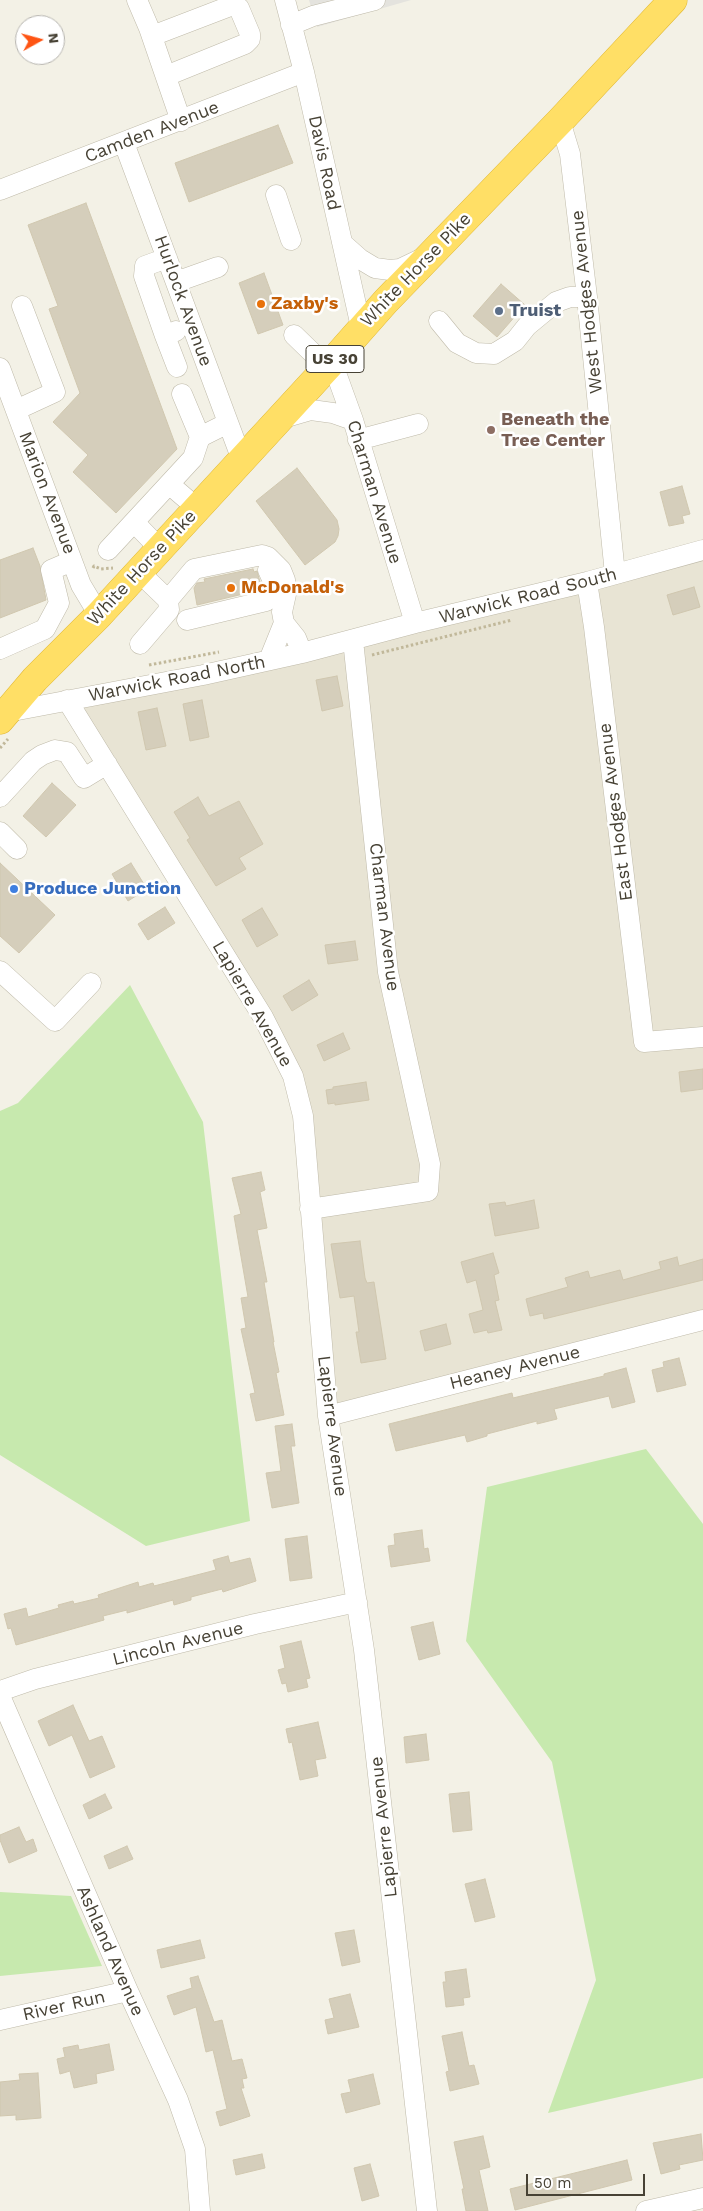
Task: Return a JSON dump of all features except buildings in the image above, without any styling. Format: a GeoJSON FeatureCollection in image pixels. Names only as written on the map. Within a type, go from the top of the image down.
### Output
{"type":"FeatureCollection","features":[{"type":"Feature","properties":{"kind":"highway","name":"White Horse Pike"},"geometry":{"type":"LineString","coordinates":[[3,715],[35,679],[139,572],[427,256],[560,122],[673,0]]}},
{"type":"Feature","properties":{"kind":"street"},"geometry":{"type":"LineString","coordinates":[[137,0],[152,36],[181,121]]}},
{"type":"Feature","properties":{"kind":"street","name":"Davis Road"},"geometry":{"type":"LineString","coordinates":[[285,0],[304,72],[361,327]]}},
{"type":"Feature","properties":{"kind":"street"},"geometry":{"type":"LineString","coordinates":[[291,25],[313,16],[375,0]]}},
{"type":"Feature","properties":{"kind":"street"},"geometry":{"type":"LineString","coordinates":[[152,36],[233,6],[239,8],[250,34],[250,39],[245,44],[166,76]]}},
{"type":"Feature","properties":{"kind":"street","name":"Camden Avenue"},"geometry":{"type":"LineString","coordinates":[[0,190],[304,72]]}},
{"type":"Feature","properties":{"kind":"street","name":"West Hodges Avenue"},"geometry":{"type":"LineString","coordinates":[[560,122],[570,154],[587,297],[615,574]]}},
{"type":"Feature","properties":{"kind":"street","name":"Hurlock Avenue"},"geometry":{"type":"LineString","coordinates":[[124,143],[242,460]]}},
{"type":"Feature","properties":{"kind":"street"},"geometry":{"type":"LineString","coordinates":[[276,195],[291,240]]}},
{"type":"Feature","properties":{"kind":"street"},"geometry":{"type":"LineString","coordinates":[[342,243],[360,259],[375,268],[390,270],[400,268],[427,256]]}},
{"type":"Feature","properties":{"kind":"street"},"geometry":{"type":"LineString","coordinates":[[167,258],[145,266],[144,276],[177,367]]}},
{"type":"Feature","properties":{"kind":"street"},"geometry":{"type":"LineString","coordinates":[[176,282],[218,267]]}},
{"type":"Feature","properties":{"kind":"street"},"geometry":{"type":"LineString","coordinates":[[439,321],[458,343],[476,353],[494,354],[515,341],[528,326],[556,302],[570,297],[587,297]]}},
{"type":"Feature","properties":{"kind":"street"},"geometry":{"type":"LineString","coordinates":[[16,410],[55,392],[22,306]]}},
{"type":"Feature","properties":{"kind":"street"},"geometry":{"type":"LineString","coordinates":[[165,336],[192,325]]}},
{"type":"Feature","properties":{"kind":"street"},"geometry":{"type":"LineString","coordinates":[[294,335],[329,365]]}},
{"type":"Feature","properties":{"kind":"street","name":"Charman Avenue"},"geometry":{"type":"LineString","coordinates":[[329,365],[352,420],[415,623]]}},
{"type":"Feature","properties":{"kind":"street","name":"Marion Avenue"},"geometry":{"type":"LineString","coordinates":[[0,368],[81,584],[99,615]]}},
{"type":"Feature","properties":{"kind":"street"},"geometry":{"type":"LineString","coordinates":[[108,550],[193,458],[200,437],[182,394]]}},
{"type":"Feature","properties":{"kind":"street"},"geometry":{"type":"LineString","coordinates":[[279,420],[312,410],[333,413],[352,420]]}},
{"type":"Feature","properties":{"kind":"street"},"geometry":{"type":"LineString","coordinates":[[200,437],[228,423]]}},
{"type":"Feature","properties":{"kind":"street"},"geometry":{"type":"LineString","coordinates":[[358,440],[418,424]]}},
{"type":"Feature","properties":{"kind":"street"},"geometry":{"type":"LineString","coordinates":[[169,484],[197,508]]}},
{"type":"Feature","properties":{"kind":"street"},"geometry":{"type":"LineString","coordinates":[[134,522],[160,549]]}},
{"type":"Feature","properties":{"kind":"street","name":"Warwick Road South"},"geometry":{"type":"LineString","coordinates":[[352,640],[587,582],[703,550]]}},
{"type":"Feature","properties":{"kind":"street"},"geometry":{"type":"LineString","coordinates":[[140,644],[194,570],[262,555],[268,557],[281,570],[285,580],[286,594],[283,617],[269,660]]}},
{"type":"Feature","properties":{"kind":"street"},"geometry":{"type":"LineString","coordinates":[[0,649],[45,629],[59,603],[51,570],[72,561]]}},
{"type":"Feature","properties":{"kind":"street"},"geometry":{"type":"LineString","coordinates":[[187,578],[254,565],[263,566],[269,570],[273,588],[271,596],[260,603],[187,620]]}},
{"type":"Feature","properties":{"kind":"street"},"geometry":{"type":"LineString","coordinates":[[139,572],[169,605],[187,620],[207,623],[283,617]]}},
{"type":"Feature","properties":{"kind":"street","name":"East Hodges Avenue"},"geometry":{"type":"LineString","coordinates":[[587,582],[596,637],[644,1042],[703,1037]]}},
{"type":"Feature","properties":{"kind":"street"},"geometry":{"type":"LineString","coordinates":[[283,617],[296,638],[302,653]]}},
{"type":"Feature","properties":{"kind":"street"},"geometry":{"type":"LineString","coordinates":[[45,629],[65,649]]}},
{"type":"Feature","properties":{"kind":"street","name":"Charman Avenue"},"geometry":{"type":"LineString","coordinates":[[310,1209],[428,1191],[430,1164],[388,972],[352,640]]}},
{"type":"Feature","properties":{"kind":"street","name":"Warwick Road North"},"geometry":{"type":"LineString","coordinates":[[3,715],[67,700],[203,675],[352,640]]}},
{"type":"Feature","properties":{"kind":"street","name":"Lapierre Avenue"},"geometry":{"type":"LineString","coordinates":[[67,700],[263,1017],[293,1076],[303,1116],[328,1416],[357,1602],[427,2211]]}},
{"type":"Feature","properties":{"kind":"street"},"geometry":{"type":"LineString","coordinates":[[0,797],[33,762],[42,755],[55,750],[67,752],[84,778],[107,764]]}},
{"type":"Feature","properties":{"kind":"street"},"geometry":{"type":"LineString","coordinates":[[0,832],[17,849]]}},
{"type":"Feature","properties":{"kind":"street"},"geometry":{"type":"LineString","coordinates":[[0,971],[55,1021],[91,983]]}},
{"type":"Feature","properties":{"kind":"street","name":"Heaney Avenue"},"geometry":{"type":"LineString","coordinates":[[328,1416],[703,1320]]}},
{"type":"Feature","properties":{"kind":"street","name":"Lincoln Avenue"},"geometry":{"type":"LineString","coordinates":[[0,1691],[35,1679],[255,1624],[357,1602]]}},
{"type":"Feature","properties":{"kind":"street","name":"Ashland Avenue"},"geometry":{"type":"LineString","coordinates":[[0,1696],[128,1991],[178,2100],[195,2149],[200,2211]]}},
{"type":"Feature","properties":{"kind":"street","name":"River Run"},"geometry":{"type":"LineString","coordinates":[[0,2020],[128,1991]]}},
{"type":"Feature","properties":{"kind":"street"},"geometry":{"type":"LineString","coordinates":[[646,2211],[703,2198]]}},
{"type":"Feature","properties":{"kind":"shaded area"},"geometry":{"type":"Polygon","coordinates":[[[309,0],[411,0],[317,27],[309,0]]]}},
{"type":"Feature","properties":{"kind":"shaded area"},"geometry":{"type":"Polygon","coordinates":[[[703,550],[703,1320],[328,1416],[293,1076],[67,700],[703,550]]]}},
{"type":"Feature","properties":{"kind":"green space"},"geometry":{"type":"Polygon","coordinates":[[[130,985],[203,1122],[250,1521],[146,1546],[0,1455],[0,1111],[18,1103],[130,985]]]}},
{"type":"Feature","properties":{"kind":"green space"},"geometry":{"type":"Polygon","coordinates":[[[646,1449],[703,1524],[703,2078],[548,2113],[596,1980],[552,1762],[466,1641],[487,1487],[646,1449]]]}},
{"type":"Feature","properties":{"kind":"green space"},"geometry":{"type":"Polygon","coordinates":[[[0,1892],[71,1896],[102,1966],[0,1976],[0,1892]]]}},
{"type":"Feature","properties":{"kind":"place","name":"Zaxby's"},"geometry":{"type":"Point","coordinates":[261,304]}},
{"type":"Feature","properties":{"kind":"place","name":"Truist"},"geometry":{"type":"Point","coordinates":[499,311]}},
{"type":"Feature","properties":{"kind":"place","name":"Beneath the Tree Center"},"geometry":{"type":"Point","coordinates":[491,430]}},
{"type":"Feature","properties":{"kind":"place","name":"McDonald's"},"geometry":{"type":"Point","coordinates":[231,588]}},
{"type":"Feature","properties":{"kind":"place","name":"Produce Junction"},"geometry":{"type":"Point","coordinates":[14,889]}}]}
